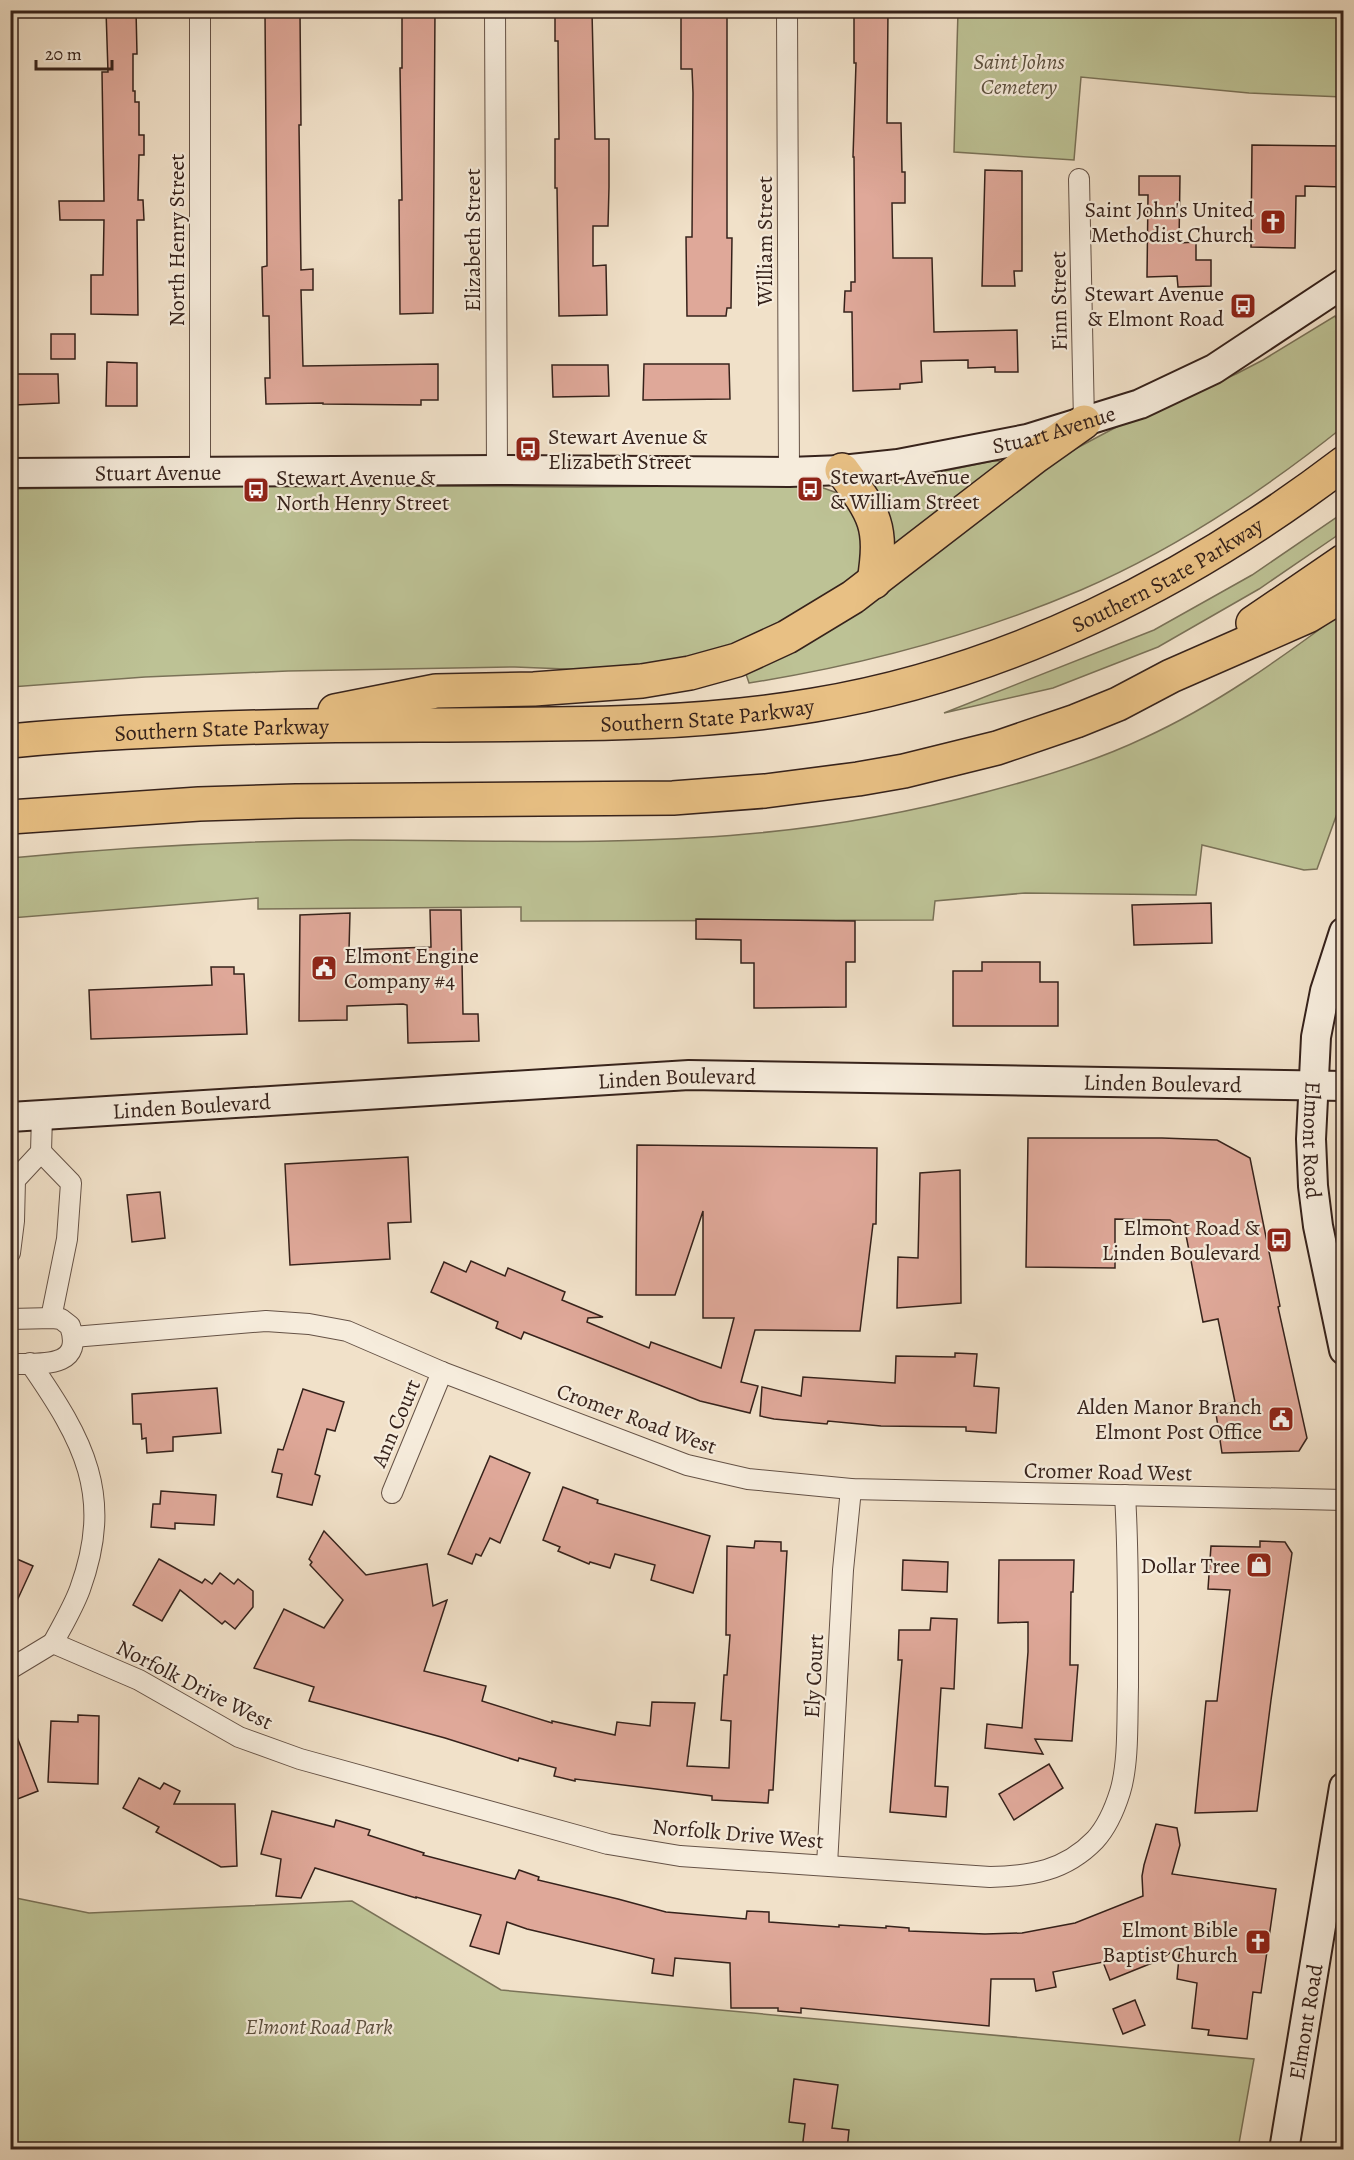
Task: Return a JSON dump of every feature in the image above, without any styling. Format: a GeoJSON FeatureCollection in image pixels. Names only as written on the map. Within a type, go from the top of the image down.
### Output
{"type":"FeatureCollection","features":[{"type":"Feature","properties":{"kind":"highway"},"geometry":{"type":"LineString","coordinates":[[253,727],[436,691],[570,687],[642,681],[690,673],[737,660],[787,637],[831,612],[874,582],[1036,456],[1084,422]]}},
{"type":"Feature","properties":{"kind":"highway","name":"Southern State Parkway"},"geometry":{"type":"LineString","coordinates":[[10,741],[253,727],[584,724],[677,720],[814,705],[946,674],[1072,625],[1115,605],[1234,540],[1282,509],[1344,463]]}},
{"type":"Feature","properties":{"kind":"highway"},"geometry":{"type":"LineString","coordinates":[[842,470],[867,504],[875,525],[879,545],[874,582]]}},
{"type":"Feature","properties":{"kind":"highway"},"geometry":{"type":"LineString","coordinates":[[1171,676],[1344,561]]}},
{"type":"Feature","properties":{"kind":"highway"},"geometry":{"type":"LineString","coordinates":[[10,817],[275,801],[673,798],[813,786],[904,771],[997,748],[1076,721],[1118,704],[1171,676],[1308,616],[1344,594]]}},
{"type":"Feature","properties":{"kind":"highway"},"geometry":{"type":"LineString","coordinates":[[10,731],[68,736]]}},
{"type":"Feature","properties":{"kind":"main road","name":"Stuart Avenue"},"geometry":{"type":"LineString","coordinates":[[10,472],[200,470],[789,472],[842,470],[898,464],[1027,439],[1140,404],[1206,373],[1338,289]]}},
{"type":"Feature","properties":{"kind":"main road","name":"Elmont Road"},"geometry":{"type":"LineString","coordinates":[[1344,932],[1323,1000],[1316,1036],[1311,1139],[1318,1226],[1344,1350]]}},
{"type":"Feature","properties":{"kind":"main road","name":"Linden Boulevard"},"geometry":{"type":"LineString","coordinates":[[10,1117],[689,1076],[1344,1086]]}},
{"type":"Feature","properties":{"kind":"main road","name":"Elmont Road"},"geometry":{"type":"LineString","coordinates":[[1284,2150],[1344,1787]]}},
{"type":"Feature","properties":{"kind":"street","name":"North Henry Street"},"geometry":{"type":"LineString","coordinates":[[200,10],[200,470]]}},
{"type":"Feature","properties":{"kind":"street","name":"Elizabeth Street"},"geometry":{"type":"LineString","coordinates":[[495,10],[497,470]]}},
{"type":"Feature","properties":{"kind":"street","name":"William Street"},"geometry":{"type":"LineString","coordinates":[[787,10],[789,472]]}},
{"type":"Feature","properties":{"kind":"street","name":"Finn Street"},"geometry":{"type":"LineString","coordinates":[[1079,179],[1084,422]]}},
{"type":"Feature","properties":{"kind":"street"},"geometry":{"type":"LineString","coordinates":[[10,1253],[14,1221],[15,1180],[41,1152],[42,1115]]}},
{"type":"Feature","properties":{"kind":"street"},"geometry":{"type":"LineString","coordinates":[[41,1152],[71,1183],[67,1239],[51,1318]]}},
{"type":"Feature","properties":{"kind":"street"},"geometry":{"type":"LineString","coordinates":[[10,1319],[61,1319],[70,1326],[73,1337],[73,1345],[69,1354],[62,1360],[10,1364]]}},
{"type":"Feature","properties":{"kind":"street","name":"Cromer Road West"},"geometry":{"type":"LineString","coordinates":[[73,1337],[266,1321],[309,1324],[347,1331],[442,1371],[687,1465],[748,1479],[851,1489],[1344,1500]]}},
{"type":"Feature","properties":{"kind":"street"},"geometry":{"type":"LineString","coordinates":[[10,1669],[53,1643],[79,1591],[92,1550],[95,1522],[95,1496],[86,1459],[62,1413],[30,1363]]}},
{"type":"Feature","properties":{"kind":"street","name":"Ann Court"},"geometry":{"type":"LineString","coordinates":[[392,1493],[442,1371]]}},
{"type":"Feature","properties":{"kind":"street","name":"Ely Court"},"geometry":{"type":"LineString","coordinates":[[826,1865],[843,1570],[851,1489]]}},
{"type":"Feature","properties":{"kind":"street","name":"Norfolk Drive West"},"geometry":{"type":"LineString","coordinates":[[53,1643],[139,1680],[239,1737],[300,1759],[608,1844],[680,1856],[990,1877],[1025,1877],[1065,1864],[1095,1840],[1107,1822],[1121,1791],[1127,1742],[1129,1584],[1125,1495]]}},
{"type":"Feature","properties":{"kind":"green space","name":"Saint Johns Cemetery"},"geometry":{"type":"Polygon","coordinates":[[[958,11],[1343,11],[1343,97],[1249,93],[1081,77],[1074,160],[954,152],[958,11]]]}},
{"type":"Feature","properties":{"kind":"green space"},"geometry":{"type":"Polygon","coordinates":[[[1335,316],[1340,324],[1343,323],[1343,427],[1282,474],[1218,517],[1116,574],[1000,621],[876,658],[749,683],[745,671],[1075,449],[1124,423],[1236,374],[1335,316]]]}},
{"type":"Feature","properties":{"kind":"green space"},"geometry":{"type":"Polygon","coordinates":[[[993,461],[1001,463],[897,545],[893,544],[872,485],[874,482],[993,461]]]}},
{"type":"Feature","properties":{"kind":"green space"},"geometry":{"type":"Polygon","coordinates":[[[231,485],[577,487],[815,485],[840,494],[863,525],[860,569],[855,578],[807,611],[705,658],[591,670],[515,667],[288,671],[145,677],[11,687],[10,489],[231,485]]]}},
{"type":"Feature","properties":{"kind":"green space"},"geometry":{"type":"Polygon","coordinates":[[[1343,513],[1343,530],[1335,537],[1259,589],[1158,647],[1053,688],[944,713],[1154,630],[1252,575],[1343,513]]]}},
{"type":"Feature","properties":{"kind":"green space"},"geometry":{"type":"Polygon","coordinates":[[[1343,612],[1343,797],[1317,869],[1304,870],[1202,845],[1196,895],[1025,893],[935,901],[933,920],[521,921],[521,907],[258,909],[258,898],[11,918],[11,858],[180,845],[266,842],[598,841],[697,838],[808,827],[927,806],[1047,775],[1106,755],[1144,738],[1222,696],[1343,612]]]}},
{"type":"Feature","properties":{"kind":"green space","name":"Elmont Road Park"},"geometry":{"type":"Polygon","coordinates":[[[11,1897],[89,1913],[352,1901],[501,1990],[1254,2059],[1238,2149],[11,2149],[11,1897]]]}},
{"type":"Feature","properties":{"kind":"building"},"geometry":{"type":"Polygon","coordinates":[[[106,10],[136,10],[137,54],[133,54],[133,91],[135,91],[135,102],[139,102],[139,135],[144,135],[144,155],[139,155],[138,200],[143,200],[144,220],[137,220],[138,315],[91,314],[91,275],[103,275],[104,220],[60,220],[59,201],[104,201],[102,72],[108,72],[106,10]]]}},
{"type":"Feature","properties":{"kind":"building"},"geometry":{"type":"Polygon","coordinates":[[[402,10],[435,10],[433,313],[400,314],[402,10]]]}},
{"type":"Feature","properties":{"kind":"building"},"geometry":{"type":"Polygon","coordinates":[[[681,10],[727,10],[727,238],[732,238],[731,308],[727,308],[726,316],[687,316],[686,237],[692,237],[693,93],[692,69],[681,69],[681,10]]]}},
{"type":"Feature","properties":{"kind":"building"},"geometry":{"type":"Polygon","coordinates":[[[857,10],[888,10],[887,123],[901,123],[902,172],[905,172],[905,203],[892,203],[893,258],[932,258],[934,332],[1017,330],[1018,372],[995,372],[995,367],[968,368],[968,360],[921,361],[922,382],[900,384],[900,389],[853,391],[852,312],[844,312],[845,291],[851,291],[851,282],[855,282],[853,157],[856,63],[854,63],[854,13],[857,10]]]}},
{"type":"Feature","properties":{"kind":"building"},"geometry":{"type":"Polygon","coordinates":[[[592,12],[595,139],[609,139],[608,226],[593,226],[593,266],[606,265],[607,315],[559,316],[557,188],[555,188],[555,139],[559,139],[558,41],[555,41],[555,13],[592,12]]]}},
{"type":"Feature","properties":{"kind":"building"},"geometry":{"type":"Polygon","coordinates":[[[265,13],[300,13],[301,270],[313,269],[313,290],[301,290],[303,366],[438,364],[438,400],[421,400],[421,405],[266,404],[265,378],[270,378],[269,316],[263,316],[262,267],[267,266],[265,13]]]}},
{"type":"Feature","properties":{"kind":"building","name":"Saint John's United Methodist Church"},"geometry":{"type":"Polygon","coordinates":[[[1252,145],[1344,146],[1344,187],[1305,186],[1305,196],[1296,196],[1295,248],[1251,247],[1252,145]]]}},
{"type":"Feature","properties":{"kind":"building"},"geometry":{"type":"Polygon","coordinates":[[[985,170],[1022,171],[1022,271],[1014,271],[1015,286],[982,286],[985,170]]]}},
{"type":"Feature","properties":{"kind":"building"},"geometry":{"type":"Polygon","coordinates":[[[1139,176],[1180,176],[1179,243],[1196,242],[1196,260],[1211,260],[1211,286],[1178,287],[1177,276],[1147,277],[1148,195],[1139,195],[1139,176]]]}},
{"type":"Feature","properties":{"kind":"building"},"geometry":{"type":"Polygon","coordinates":[[[51,334],[75,334],[75,359],[51,359],[51,334]]]}},
{"type":"Feature","properties":{"kind":"building"},"geometry":{"type":"Polygon","coordinates":[[[107,362],[137,363],[137,406],[106,406],[107,362]]]}},
{"type":"Feature","properties":{"kind":"building"},"geometry":{"type":"Polygon","coordinates":[[[644,364],[729,364],[730,399],[643,400],[644,364]]]}},
{"type":"Feature","properties":{"kind":"building"},"geometry":{"type":"Polygon","coordinates":[[[552,365],[608,365],[609,396],[553,397],[552,365]]]}},
{"type":"Feature","properties":{"kind":"building"},"geometry":{"type":"Polygon","coordinates":[[[14,374],[58,374],[59,403],[15,405],[14,374]]]}},
{"type":"Feature","properties":{"kind":"building"},"geometry":{"type":"Polygon","coordinates":[[[1211,903],[1212,943],[1134,945],[1132,905],[1211,903]]]}},
{"type":"Feature","properties":{"kind":"building"},"geometry":{"type":"Polygon","coordinates":[[[430,910],[461,910],[463,1014],[478,1014],[479,1041],[408,1043],[407,1005],[403,1004],[347,1006],[347,1020],[299,1021],[300,915],[350,913],[349,950],[431,947],[430,910]]]}},
{"type":"Feature","properties":{"kind":"building"},"geometry":{"type":"Polygon","coordinates":[[[696,919],[855,921],[855,962],[846,962],[846,1007],[754,1008],[754,963],[741,963],[741,940],[696,939],[696,919]]]}},
{"type":"Feature","properties":{"kind":"building"},"geometry":{"type":"Polygon","coordinates":[[[982,962],[1040,962],[1040,982],[1058,982],[1058,1026],[953,1026],[953,971],[982,971],[982,962]]]}},
{"type":"Feature","properties":{"kind":"building"},"geometry":{"type":"Polygon","coordinates":[[[211,967],[234,967],[234,974],[244,974],[247,1034],[91,1039],[89,990],[212,985],[211,967]]]}},
{"type":"Feature","properties":{"kind":"building"},"geometry":{"type":"Polygon","coordinates":[[[1028,1138],[1217,1140],[1250,1158],[1280,1306],[1278,1307],[1307,1438],[1299,1451],[1222,1453],[1215,1407],[1235,1402],[1218,1319],[1203,1322],[1185,1230],[1170,1220],[1115,1219],[1115,1268],[1026,1267],[1028,1138]]]}},
{"type":"Feature","properties":{"kind":"building"},"geometry":{"type":"Polygon","coordinates":[[[637,1145],[877,1148],[876,1224],[873,1224],[860,1331],[755,1330],[741,1382],[758,1386],[750,1413],[700,1401],[524,1332],[521,1339],[496,1328],[498,1322],[431,1292],[444,1262],[466,1272],[471,1261],[505,1276],[508,1268],[565,1292],[562,1300],[603,1317],[588,1318],[587,1322],[649,1348],[651,1342],[721,1368],[734,1318],[703,1318],[703,1211],[675,1295],[636,1295],[637,1145]]]}},
{"type":"Feature","properties":{"kind":"building"},"geometry":{"type":"Polygon","coordinates":[[[408,1157],[411,1222],[388,1223],[390,1259],[290,1265],[285,1164],[408,1157]]]}},
{"type":"Feature","properties":{"kind":"building"},"geometry":{"type":"Polygon","coordinates":[[[960,1170],[961,1303],[897,1308],[898,1257],[918,1258],[920,1173],[960,1170]]]}},
{"type":"Feature","properties":{"kind":"building"},"geometry":{"type":"Polygon","coordinates":[[[160,1192],[165,1238],[132,1242],[127,1195],[160,1192]]]}},
{"type":"Feature","properties":{"kind":"building"},"geometry":{"type":"Polygon","coordinates":[[[955,1353],[977,1354],[974,1386],[999,1388],[996,1433],[966,1431],[966,1427],[881,1426],[828,1421],[827,1424],[760,1416],[762,1387],[801,1396],[803,1377],[895,1383],[896,1356],[955,1357],[955,1353]]]}},
{"type":"Feature","properties":{"kind":"building"},"geometry":{"type":"Polygon","coordinates":[[[217,1388],[221,1433],[173,1437],[173,1451],[147,1453],[146,1438],[142,1439],[141,1424],[133,1424],[132,1394],[217,1388]]]}},
{"type":"Feature","properties":{"kind":"building"},"geometry":{"type":"Polygon","coordinates":[[[303,1389],[344,1402],[335,1431],[327,1429],[315,1474],[320,1476],[312,1505],[277,1497],[282,1474],[272,1472],[278,1449],[283,1450],[303,1389]]]}},
{"type":"Feature","properties":{"kind":"building"},"geometry":{"type":"Polygon","coordinates":[[[490,1456],[530,1473],[500,1543],[490,1538],[481,1556],[476,1554],[472,1564],[448,1554],[490,1456]]]}},
{"type":"Feature","properties":{"kind":"building"},"geometry":{"type":"Polygon","coordinates":[[[563,1487],[598,1500],[597,1503],[710,1536],[693,1593],[651,1580],[655,1565],[615,1554],[610,1568],[590,1562],[589,1564],[558,1551],[560,1547],[543,1540],[563,1487]]]}},
{"type":"Feature","properties":{"kind":"building"},"geometry":{"type":"Polygon","coordinates":[[[161,1491],[216,1495],[214,1525],[175,1523],[175,1529],[151,1527],[153,1504],[160,1504],[161,1491]]]}},
{"type":"Feature","properties":{"kind":"building"},"geometry":{"type":"Polygon","coordinates":[[[324,1531],[366,1575],[427,1564],[433,1606],[447,1600],[424,1671],[486,1686],[482,1701],[552,1723],[552,1721],[615,1735],[617,1722],[650,1726],[652,1702],[695,1703],[687,1766],[729,1768],[731,1721],[721,1720],[730,1635],[726,1635],[727,1546],[754,1548],[755,1541],[781,1542],[781,1551],[787,1551],[773,1790],[769,1790],[768,1803],[712,1800],[712,1796],[575,1779],[575,1781],[554,1776],[556,1768],[519,1758],[518,1761],[445,1738],[309,1701],[314,1687],[254,1668],[284,1609],[324,1628],[343,1600],[310,1565],[312,1562],[309,1559],[324,1531]]]}},
{"type":"Feature","properties":{"kind":"building"},"geometry":{"type":"Polygon","coordinates":[[[1260,1541],[1285,1542],[1292,1553],[1257,1811],[1195,1813],[1206,1701],[1217,1701],[1230,1590],[1208,1589],[1211,1546],[1260,1547],[1260,1541]]]}},
{"type":"Feature","properties":{"kind":"building"},"geometry":{"type":"Polygon","coordinates":[[[10,1556],[33,1566],[10,1616],[10,1556]]]}},
{"type":"Feature","properties":{"kind":"building"},"geometry":{"type":"Polygon","coordinates":[[[159,1559],[202,1583],[205,1579],[212,1584],[220,1573],[234,1584],[238,1579],[253,1591],[253,1607],[235,1629],[225,1621],[222,1624],[180,1590],[162,1621],[133,1605],[159,1559]]]}},
{"type":"Feature","properties":{"kind":"building"},"geometry":{"type":"Polygon","coordinates":[[[903,1560],[948,1562],[947,1592],[902,1590],[903,1560]]]}},
{"type":"Feature","properties":{"kind":"building"},"geometry":{"type":"Polygon","coordinates":[[[999,1560],[1074,1560],[1070,1665],[1078,1665],[1072,1741],[1035,1739],[1043,1754],[985,1748],[987,1724],[1022,1728],[1028,1652],[1028,1622],[998,1623],[999,1560]]]}},
{"type":"Feature","properties":{"kind":"building"},"geometry":{"type":"Polygon","coordinates":[[[931,1618],[957,1619],[954,1689],[941,1688],[935,1786],[948,1787],[946,1817],[890,1812],[902,1660],[898,1660],[899,1630],[930,1630],[931,1618]]]}},
{"type":"Feature","properties":{"kind":"building"},"geometry":{"type":"Polygon","coordinates":[[[78,1715],[99,1716],[98,1784],[48,1782],[51,1721],[78,1722],[78,1715]]]}},
{"type":"Feature","properties":{"kind":"building"},"geometry":{"type":"Polygon","coordinates":[[[12,1724],[38,1791],[10,1802],[10,1725],[12,1724]]]}},
{"type":"Feature","properties":{"kind":"building"},"geometry":{"type":"Polygon","coordinates":[[[1049,1764],[1063,1788],[1014,1820],[999,1794],[1049,1764]]]}},
{"type":"Feature","properties":{"kind":"building"},"geometry":{"type":"Polygon","coordinates":[[[139,1778],[160,1789],[164,1783],[180,1791],[174,1804],[235,1804],[237,1866],[221,1867],[156,1832],[159,1827],[123,1808],[139,1778]]]}},
{"type":"Feature","properties":{"kind":"building"},"geometry":{"type":"Polygon","coordinates":[[[272,1811],[334,1827],[336,1820],[370,1830],[368,1835],[424,1853],[423,1855],[515,1879],[519,1870],[539,1877],[538,1880],[666,1912],[746,1919],[747,1911],[769,1912],[769,1922],[839,1927],[839,1925],[886,1928],[886,1926],[909,1928],[909,1931],[985,1934],[1022,1933],[1075,1923],[1143,1896],[1142,1876],[1156,1824],[1177,1828],[1180,1845],[1172,1874],[1276,1889],[1261,1993],[1253,1992],[1247,2039],[1208,2035],[1209,2030],[1192,2028],[1197,1983],[1177,1979],[1180,1947],[1157,1961],[1110,1980],[1103,1962],[1053,1972],[1056,1987],[1036,1991],[1034,1979],[991,1979],[989,2026],[801,2008],[801,2013],[778,2011],[778,2008],[731,2008],[730,1963],[675,1958],[673,1976],[652,1973],[654,1959],[527,1929],[507,1922],[499,1954],[470,1946],[481,1915],[315,1868],[301,1898],[276,1896],[281,1859],[261,1854],[272,1811]]]}},
{"type":"Feature","properties":{"kind":"building"},"geometry":{"type":"Polygon","coordinates":[[[1135,2000],[1145,2025],[1123,2034],[1113,2009],[1135,2000]]]}},
{"type":"Feature","properties":{"kind":"building"},"geometry":{"type":"Polygon","coordinates":[[[794,2079],[838,2085],[832,2128],[849,2130],[847,2150],[802,2150],[805,2124],[789,2122],[794,2079]]]}},
{"type":"Feature","properties":{"kind":"place","name":"Saint John's United Methodist Church"},"geometry":{"type":"Point","coordinates":[1273,222]}},
{"type":"Feature","properties":{"kind":"place","name":"Stewart Avenue & Elmont Road"},"geometry":{"type":"Point","coordinates":[1243,306]}},
{"type":"Feature","properties":{"kind":"place","name":"Stewart Avenue & Elizabeth Street"},"geometry":{"type":"Point","coordinates":[528,449]}},
{"type":"Feature","properties":{"kind":"place","name":"Stewart Avenue & William Street"},"geometry":{"type":"Point","coordinates":[810,489]}},
{"type":"Feature","properties":{"kind":"place","name":"Stewart Avenue & North Henry Street"},"geometry":{"type":"Point","coordinates":[256,490]}},
{"type":"Feature","properties":{"kind":"place","name":"Elmont Engine Company #4"},"geometry":{"type":"Point","coordinates":[324,968]}},
{"type":"Feature","properties":{"kind":"place","name":"Elmont Road & Linden Boulevard"},"geometry":{"type":"Point","coordinates":[1279,1240]}},
{"type":"Feature","properties":{"kind":"place","name":"Alden Manor Branch Elmont Post Office"},"geometry":{"type":"Point","coordinates":[1281,1419]}},
{"type":"Feature","properties":{"kind":"place","name":"Dollar Tree"},"geometry":{"type":"Point","coordinates":[1259,1565]}},
{"type":"Feature","properties":{"kind":"place","name":"Elmont Bible Baptist Church"},"geometry":{"type":"Point","coordinates":[1258,1942]}}]}
